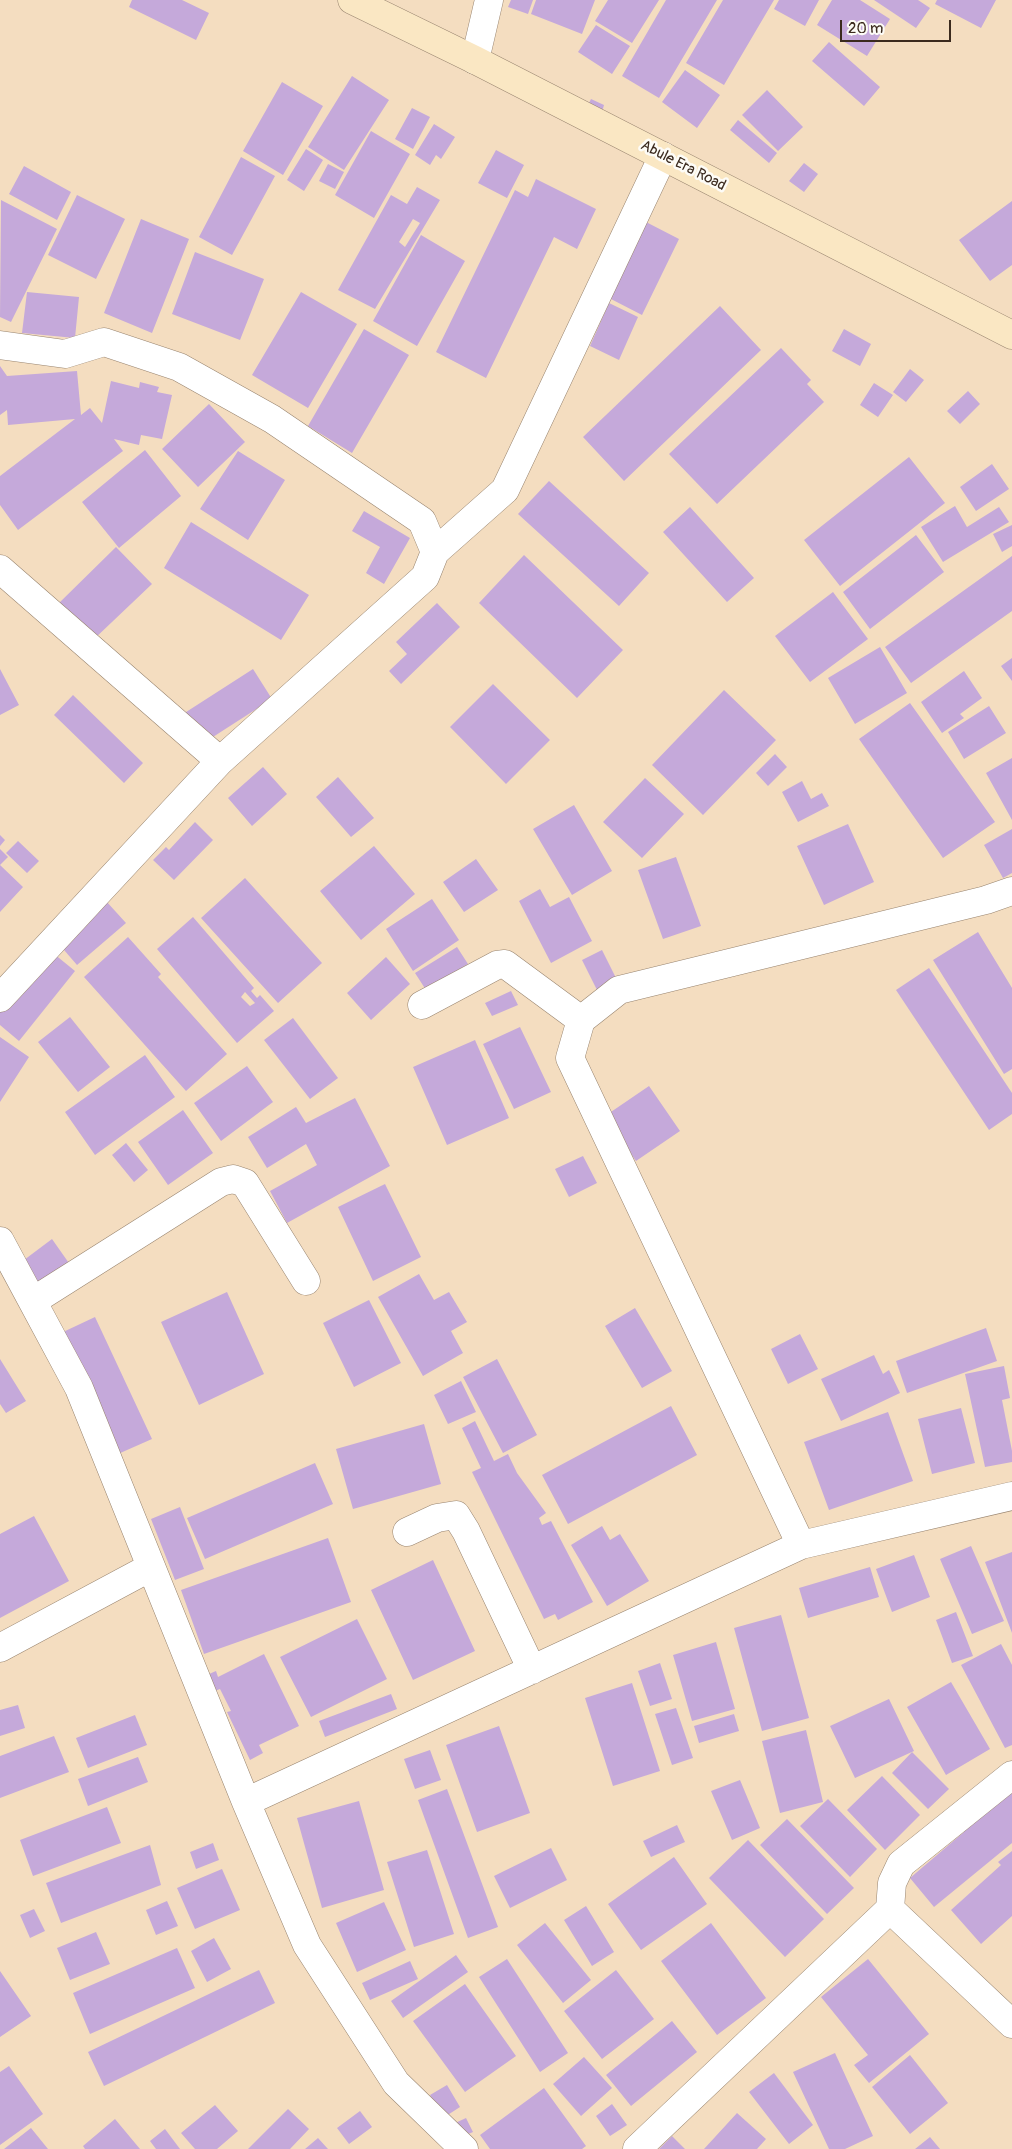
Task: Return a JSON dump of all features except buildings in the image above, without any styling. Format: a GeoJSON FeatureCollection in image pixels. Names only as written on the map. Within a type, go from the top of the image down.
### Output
{"type":"FeatureCollection","features":[{"type":"Feature","properties":{"kind":"street","name":"Abule Era Road"},"geometry":{"type":"LineString","coordinates":[[352,0],[475,60],[1012,336]]}},
{"type":"Feature","properties":{"kind":"street"},"geometry":{"type":"LineString","coordinates":[[475,60],[489,0]]}},
{"type":"Feature","properties":{"kind":"street"},"geometry":{"type":"LineString","coordinates":[[0,998],[220,761],[425,577],[435,552],[505,490],[663,156]]}},
{"type":"Feature","properties":{"kind":"street"},"geometry":{"type":"LineString","coordinates":[[0,345],[66,354],[104,342],[179,368],[272,419],[422,521],[435,552]]}},
{"type":"Feature","properties":{"kind":"street"},"geometry":{"type":"LineString","coordinates":[[0,569],[220,761]]}},
{"type":"Feature","properties":{"kind":"street"},"geometry":{"type":"LineString","coordinates":[[801,1544],[570,1058],[581,1020],[619,990],[986,900],[1012,890]]}},
{"type":"Feature","properties":{"kind":"street"},"geometry":{"type":"LineString","coordinates":[[422,1005],[497,965],[505,964],[581,1020]]}},
{"type":"Feature","properties":{"kind":"street"},"geometry":{"type":"LineString","coordinates":[[33,1300],[221,1182],[233,1179],[245,1184],[306,1281]]}},
{"type":"Feature","properties":{"kind":"street"},"geometry":{"type":"LineString","coordinates":[[0,1240],[79,1388],[246,1802],[307,1945],[396,2083],[464,2149]]}},
{"type":"Feature","properties":{"kind":"street"},"geometry":{"type":"LineString","coordinates":[[246,1802],[801,1544],[1012,1496]]}},
{"type":"Feature","properties":{"kind":"street"},"geometry":{"type":"LineString","coordinates":[[407,1532],[437,1518],[456,1515],[466,1531],[532,1670]]}},
{"type":"Feature","properties":{"kind":"street"},"geometry":{"type":"LineString","coordinates":[[0,1648],[151,1567]]}},
{"type":"Feature","properties":{"kind":"street"},"geometry":{"type":"LineString","coordinates":[[636,2149],[890,1909],[892,1883],[901,1864],[1012,1774]]}},
{"type":"Feature","properties":{"kind":"street"},"geometry":{"type":"LineString","coordinates":[[890,1909],[1012,2024]]}}]}
